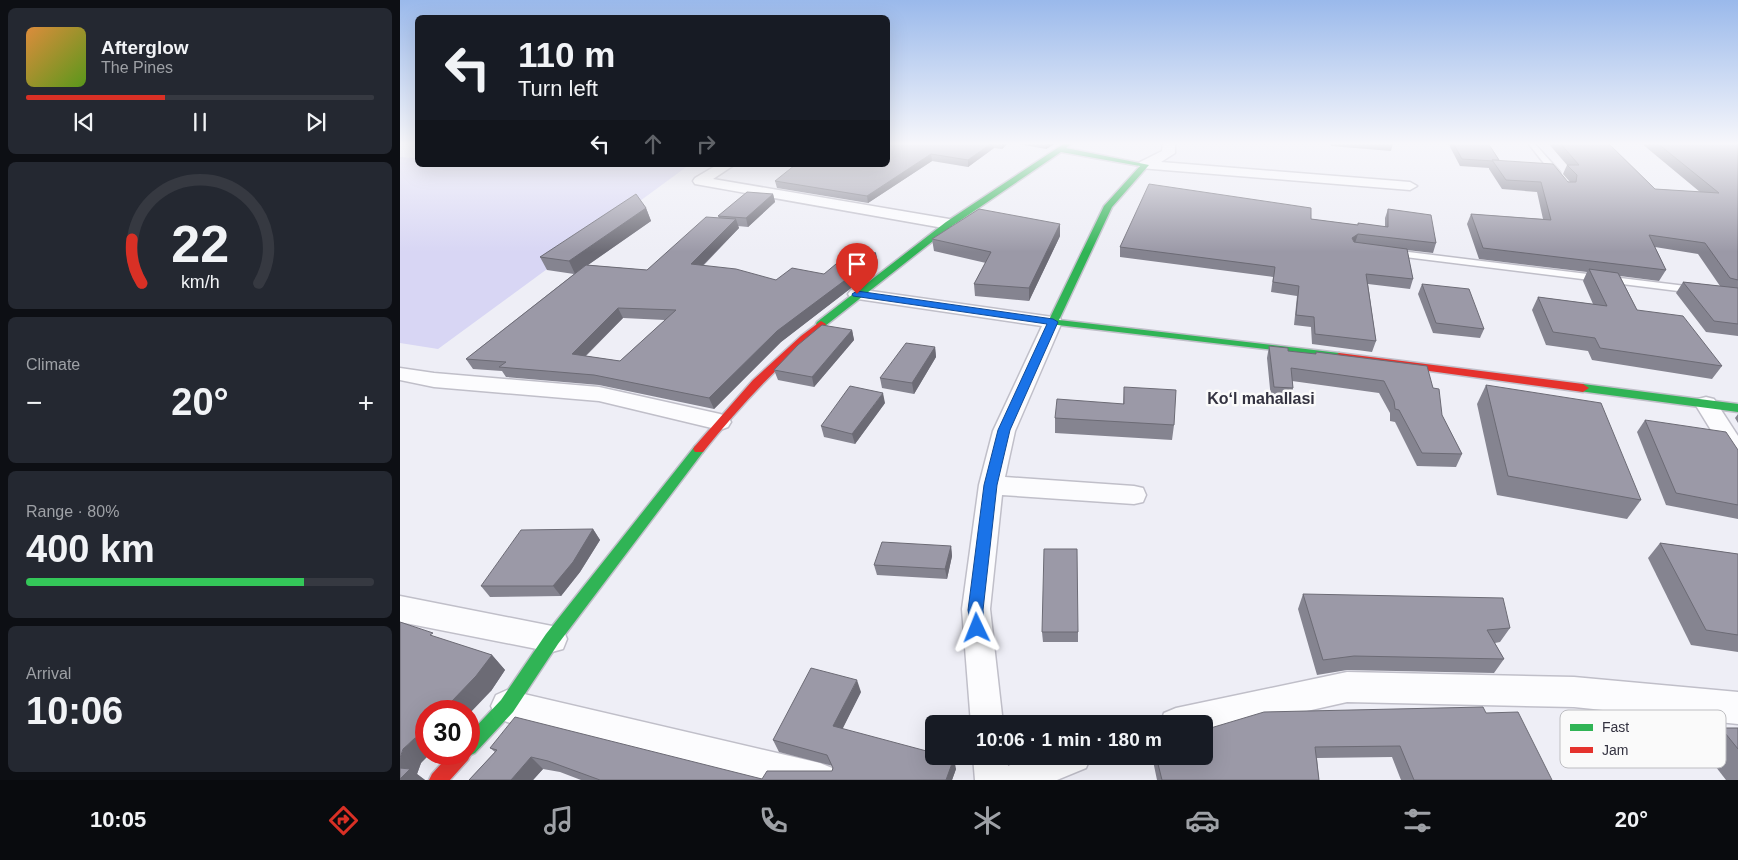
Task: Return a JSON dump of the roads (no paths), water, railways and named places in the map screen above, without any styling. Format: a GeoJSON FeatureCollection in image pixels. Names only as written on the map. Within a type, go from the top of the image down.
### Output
{"type":"FeatureCollection","features":[{"type":"Feature","properties":{"kind":"street"},"geometry":{"type":"LineString","coordinates":[[704,179],[700,182],[949,224]]}},
{"type":"Feature","properties":{"kind":"street"},"geometry":{"type":"LineString","coordinates":[[480,735],[506,706],[552,639],[720,422],[791,348],[857,294],[949,224],[1015,179]]}},
{"type":"Feature","properties":{"kind":"street"},"geometry":{"type":"LineString","coordinates":[[986,715],[976,610],[991,485],[1004,430],[1108,206],[1131,179]]}},
{"type":"Feature","properties":{"kind":"street"},"geometry":{"type":"LineString","coordinates":[[1326,179],[1410,186]]}},
{"type":"Feature","properties":{"kind":"street"},"geometry":{"type":"LineString","coordinates":[[857,294],[1053,322],[1738,408]]}},
{"type":"Feature","properties":{"kind":"street"},"geometry":{"type":"LineString","coordinates":[[400,374],[434,380],[599,394],[720,422]]}},
{"type":"Feature","properties":{"kind":"street"},"geometry":{"type":"LineString","coordinates":[[1706,404],[1738,455]]}},
{"type":"Feature","properties":{"kind":"street"},"geometry":{"type":"LineString","coordinates":[[991,485],[1134,495]]}},
{"type":"Feature","properties":{"kind":"street"},"geometry":{"type":"LineString","coordinates":[[400,608],[552,639]]}},
{"type":"Feature","properties":{"kind":"street"},"geometry":{"type":"LineString","coordinates":[[1213,716],[1348,687],[1574,692],[1738,708]]}},
{"type":"Feature","properties":{"kind":"street"},"geometry":{"type":"LineString","coordinates":[[506,706],[820,780]]}},
{"type":"Feature","properties":{"kind":"street"},"geometry":{"type":"LineString","coordinates":[[438,780],[452,765]]}},
{"type":"Feature","properties":{"kind":"street"},"geometry":{"type":"LineString","coordinates":[[991,765],[992,780]]}},
{"type":"Feature","properties":{"kind":"street"},"geometry":{"type":"LineString","coordinates":[[1016,780],[1052,765]]}},
{"type":"Feature","properties":{"kind":"lane"},"geometry":{"type":"LineString","coordinates":[[1384,252],[1708,292]]}},
{"type":"Feature","properties":{"kind":"district","name":"Koʻl mahallasi"},"geometry":{"type":"Point","coordinates":[1261,398]}}]}
